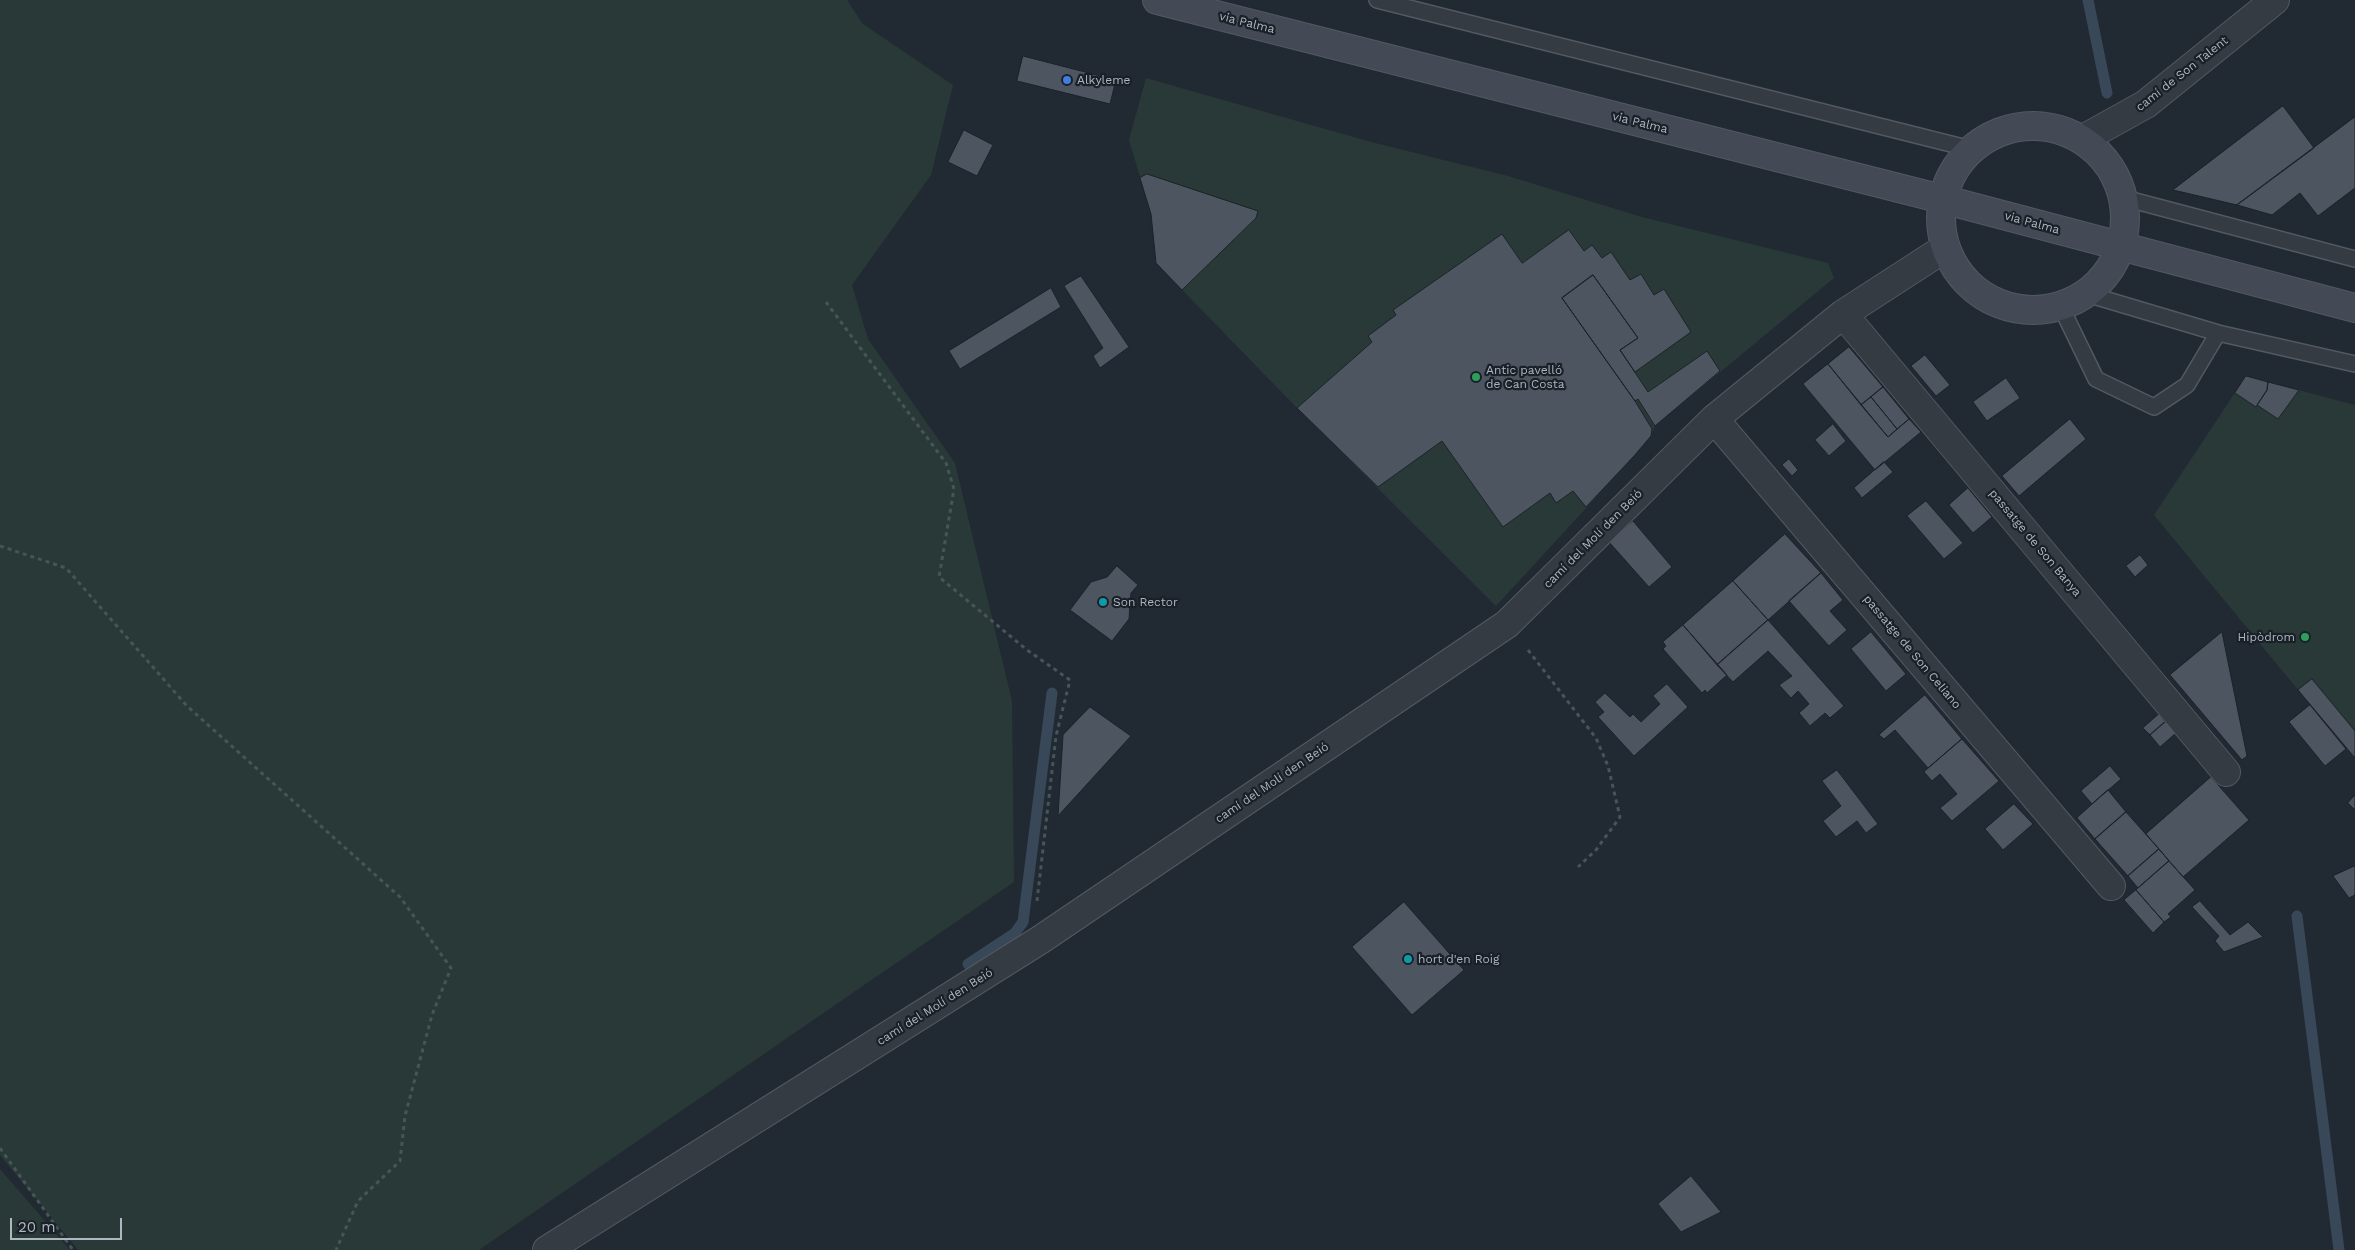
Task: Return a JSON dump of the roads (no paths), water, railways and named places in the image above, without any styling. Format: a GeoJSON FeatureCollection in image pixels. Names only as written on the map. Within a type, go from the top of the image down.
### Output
{"type":"FeatureCollection","features":[{"type":"Feature","properties":{"kind":"main road","name":"via Palma"},"geometry":{"type":"LineString","coordinates":[[1157,0],[1942,199],[2355,308]]}},
{"type":"Feature","properties":{"kind":"main road"},"geometry":{"type":"LineString","coordinates":[[2025,125],[2055,127],[2083,139],[2102,155],[2116,175],[2124,198],[2126,223],[2122,247],[2109,273],[2087,294],[2062,307],[2033,311],[2004,306],[1979,294],[1958,273],[1945,248],[1940,224],[1942,199],[1952,172],[1971,149],[1996,132],[2025,125]]}},
{"type":"Feature","properties":{"kind":"street","name":"camí de Son Talent"},"geometry":{"type":"LineString","coordinates":[[2083,139],[2146,104],[2275,0]]}},
{"type":"Feature","properties":{"kind":"street","name":"camí del Molí den Beió"},"geometry":{"type":"LineString","coordinates":[[547,1250],[1032,945],[1507,624],[1714,418],[1843,314],[1945,248]]}},
{"type":"Feature","properties":{"kind":"street","name":"passatge de Son Banya"},"geometry":{"type":"LineString","coordinates":[[1843,314],[2226,772]]}},
{"type":"Feature","properties":{"kind":"street","name":"passatge de Son Celiano"},"geometry":{"type":"LineString","coordinates":[[1714,418],[2111,886]]}},
{"type":"Feature","properties":{"kind":"lane"},"geometry":{"type":"LineString","coordinates":[[1377,0],[1971,149]]}},
{"type":"Feature","properties":{"kind":"lane"},"geometry":{"type":"LineString","coordinates":[[2124,198],[2355,259]]}},
{"type":"Feature","properties":{"kind":"lane"},"geometry":{"type":"LineString","coordinates":[[2087,294],[2218,333],[2355,364]]}},
{"type":"Feature","properties":{"kind":"lane"},"geometry":{"type":"LineString","coordinates":[[2062,307],[2096,379],[2154,407],[2187,386],[2218,333]]}},
{"type":"Feature","properties":{"kind":"waterway"},"geometry":{"type":"LineString","coordinates":[[2088,0],[2107,93]]}},
{"type":"Feature","properties":{"kind":"waterway"},"geometry":{"type":"LineString","coordinates":[[968,964],[1015,933],[1023,922],[1052,693]]}},
{"type":"Feature","properties":{"kind":"waterway"},"geometry":{"type":"LineString","coordinates":[[2297,916],[2339,1250]]}},
{"type":"Feature","properties":{"kind":"place","name":"Alkyleme"},"geometry":{"type":"Point","coordinates":[1067,80]}},
{"type":"Feature","properties":{"kind":"place","name":"Antic pavelló de Can Costa"},"geometry":{"type":"Point","coordinates":[1476,377]}},
{"type":"Feature","properties":{"kind":"place","name":"Son Rector"},"geometry":{"type":"Point","coordinates":[1103,602]}},
{"type":"Feature","properties":{"kind":"place","name":"Hipòdrom"},"geometry":{"type":"Point","coordinates":[2305,637]}},
{"type":"Feature","properties":{"kind":"place","name":"hort d'en Roig"},"geometry":{"type":"Point","coordinates":[1408,959]}}]}
